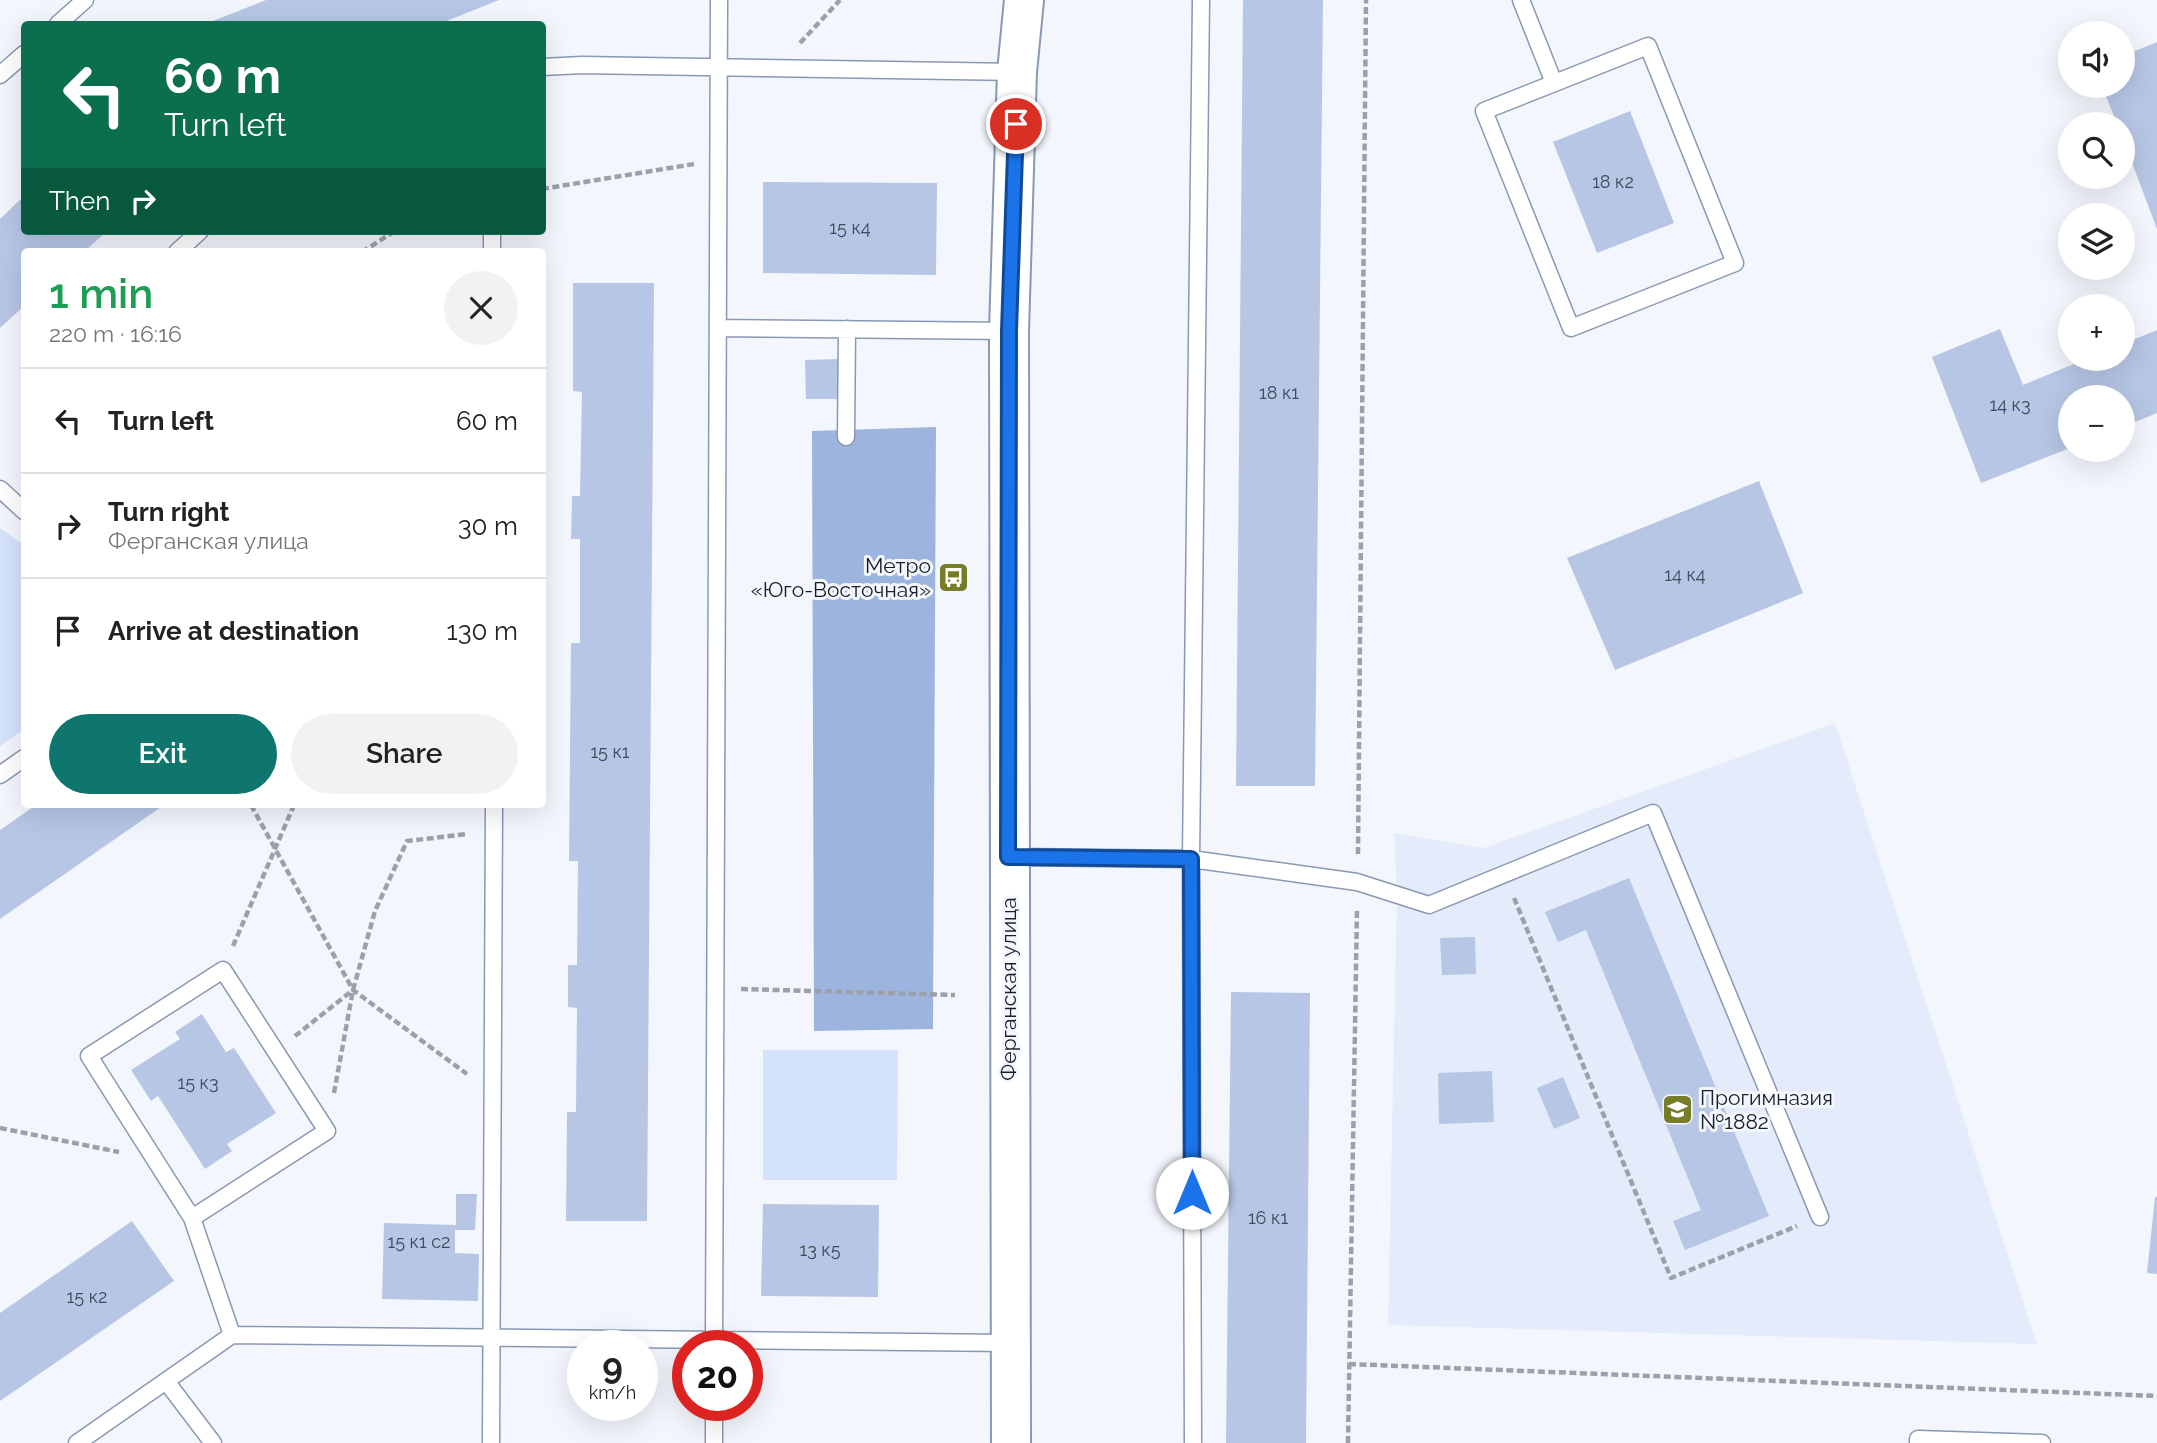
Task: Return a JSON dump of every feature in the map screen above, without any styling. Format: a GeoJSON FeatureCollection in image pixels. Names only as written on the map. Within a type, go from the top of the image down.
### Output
{"type":"FeatureCollection","features":[{"type":"Feature","properties":{"kind":"street","name":"Ферганская улица"},"geometry":{"type":"LineString","coordinates":[[1010,0],[1017,72]]}},
{"type":"Feature","properties":{"kind":"street","name":"Ферганская улица"},"geometry":{"type":"LineString","coordinates":[[1011,1443],[1009,331],[1017,72],[1024,0]]}},
{"type":"Feature","properties":{"kind":"lane"},"geometry":{"type":"LineString","coordinates":[[61,21],[85,0]]}},
{"type":"Feature","properties":{"kind":"lane"},"geometry":{"type":"LineString","coordinates":[[714,1330],[719,0]]}},
{"type":"Feature","properties":{"kind":"lane"},"geometry":{"type":"LineString","coordinates":[[1193,1443],[1191,859],[1200,0]]}},
{"type":"Feature","properties":{"kind":"lane"},"geometry":{"type":"LineString","coordinates":[[1526,1],[1554,83]]}},
{"type":"Feature","properties":{"kind":"lane"},"geometry":{"type":"LineString","coordinates":[[1648,46],[1735,263],[1571,328],[1484,110],[1554,83],[1648,46]]}},
{"type":"Feature","properties":{"kind":"lane"},"geometry":{"type":"LineString","coordinates":[[0,75],[21,57]]}},
{"type":"Feature","properties":{"kind":"lane"},"geometry":{"type":"LineString","coordinates":[[546,67],[582,65],[1017,72]]}},
{"type":"Feature","properties":{"kind":"lane"},"geometry":{"type":"LineString","coordinates":[[181,248],[196,235]]}},
{"type":"Feature","properties":{"kind":"lane"},"geometry":{"type":"LineString","coordinates":[[718,328],[1009,331]]}},
{"type":"Feature","properties":{"kind":"lane"},"geometry":{"type":"LineString","coordinates":[[846,437],[847,329]]}},
{"type":"Feature","properties":{"kind":"lane"},"geometry":{"type":"LineString","coordinates":[[0,489],[21,506]]}},
{"type":"Feature","properties":{"kind":"lane"},"geometry":{"type":"LineString","coordinates":[[0,775],[21,760]]}},
{"type":"Feature","properties":{"kind":"lane"},"geometry":{"type":"LineString","coordinates":[[491,1443],[494,808]]}},
{"type":"Feature","properties":{"kind":"lane"},"geometry":{"type":"LineString","coordinates":[[1008,857],[1191,859],[1357,882],[1429,905],[1653,813],[1820,1217]]}},
{"type":"Feature","properties":{"kind":"lane"},"geometry":{"type":"LineString","coordinates":[[192,1218],[327,1131],[223,970],[89,1056],[192,1218],[232,1335]]}},
{"type":"Feature","properties":{"kind":"lane"},"geometry":{"type":"LineString","coordinates":[[77,1443],[232,1335],[672,1342]]}},
{"type":"Feature","properties":{"kind":"lane"},"geometry":{"type":"LineString","coordinates":[[763,1343],[1011,1343]]}},
{"type":"Feature","properties":{"kind":"lane"},"geometry":{"type":"LineString","coordinates":[[166,1381],[213,1443]]}},
{"type":"Feature","properties":{"kind":"lane"},"geometry":{"type":"LineString","coordinates":[[714,1421],[714,1443]]}},
{"type":"Feature","properties":{"kind":"lane"},"geometry":{"type":"LineString","coordinates":[[1918,1443],[1919,1439],[2042,1443]]}},
{"type":"Feature","properties":{"kind":"path"},"geometry":{"type":"LineString","coordinates":[[776,68],[840,0]]}},
{"type":"Feature","properties":{"kind":"path"},"geometry":{"type":"LineString","coordinates":[[1348,1443],[1366,0]]}},
{"type":"Feature","properties":{"kind":"path"},"geometry":{"type":"LineString","coordinates":[[546,188],[719,160]]}},
{"type":"Feature","properties":{"kind":"path"},"geometry":{"type":"LineString","coordinates":[[368,248],[389,235]]}},
{"type":"Feature","properties":{"kind":"path"},"geometry":{"type":"LineString","coordinates":[[253,808],[354,990],[493,1094]]}},
{"type":"Feature","properties":{"kind":"path"},"geometry":{"type":"LineString","coordinates":[[223,970],[293,808]]}},
{"type":"Feature","properties":{"kind":"path"},"geometry":{"type":"LineString","coordinates":[[327,1131],[354,990],[375,911],[407,841],[494,830]]}},
{"type":"Feature","properties":{"kind":"path"},"geometry":{"type":"LineString","coordinates":[[1504,874],[1671,1278],[1820,1217]]}},
{"type":"Feature","properties":{"kind":"path"},"geometry":{"type":"LineString","coordinates":[[715,988],[955,995]]}},
{"type":"Feature","properties":{"kind":"path"},"geometry":{"type":"LineString","coordinates":[[275,1052],[354,990]]}},
{"type":"Feature","properties":{"kind":"path"},"geometry":{"type":"LineString","coordinates":[[0,1128],[155,1159]]}},
{"type":"Feature","properties":{"kind":"path"},"geometry":{"type":"LineString","coordinates":[[1349,1364],[2157,1396]]}},
{"type":"Feature","properties":{"kind":"shaded area"},"geometry":{"type":"Polygon","coordinates":[[[936,427],[933,1029],[814,1031],[812,431],[936,427]]]}},
{"type":"Feature","properties":{"kind":"shaded area"},"geometry":{"type":"Polygon","coordinates":[[[0,528],[21,543],[21,731],[0,746],[0,528]]]}},
{"type":"Feature","properties":{"kind":"shaded area","name":"Прогимназия №1882"},"geometry":{"type":"Polygon","coordinates":[[[1835,723],[2037,1344],[1388,1325],[1397,894],[1394,833],[1484,848],[1835,723]]]}},
{"type":"Feature","properties":{"kind":"shaded area"},"geometry":{"type":"Polygon","coordinates":[[[763,1050],[898,1050],[897,1180],[763,1180],[763,1050]]]}},
{"type":"Feature","properties":{"kind":"building"},"geometry":{"type":"Polygon","coordinates":[[[266,0],[499,0],[446,21],[213,21],[266,0]]]}},
{"type":"Feature","properties":{"kind":"building"},"geometry":{"type":"Polygon","coordinates":[[[1243,0],[1323,0],[1315,786],[1236,786],[1243,0]]]}},
{"type":"Feature","properties":{"kind":"building"},"geometry":{"type":"Polygon","coordinates":[[[2157,42],[2157,229],[2135,171],[2135,112],[2112,112],[2107,98],[2135,98],[2135,51],[2157,42]]]}},
{"type":"Feature","properties":{"kind":"building"},"geometry":{"type":"Polygon","coordinates":[[[1630,111],[1674,223],[1597,253],[1553,142],[1630,111]]]}},
{"type":"Feature","properties":{"kind":"building"},"geometry":{"type":"Polygon","coordinates":[[[763,182],[937,183],[936,275],[763,273],[763,182]]]}},
{"type":"Feature","properties":{"kind":"building"},"geometry":{"type":"Polygon","coordinates":[[[21,199],[21,235],[103,235],[88,248],[21,248],[21,309],[0,328],[0,219],[21,199]]]}},
{"type":"Feature","properties":{"kind":"building"},"geometry":{"type":"Polygon","coordinates":[[[573,283],[654,283],[647,1221],[566,1221],[567,1112],[576,1112],[577,1008],[568,1007],[568,965],[577,965],[578,861],[569,861],[571,643],[580,643],[580,539],[571,539],[572,496],[580,496],[582,392],[573,391],[573,283]]]}},
{"type":"Feature","properties":{"kind":"building"},"geometry":{"type":"Polygon","coordinates":[[[2000,329],[2023,385],[2058,371],[2135,371],[2135,339],[2157,330],[2157,413],[2135,422],[2135,385],[2058,385],[2058,453],[1981,483],[1932,357],[2000,329]]]}},
{"type":"Feature","properties":{"kind":"building"},"geometry":{"type":"Polygon","coordinates":[[[841,359],[841,399],[806,399],[805,360],[841,359]]]}},
{"type":"Feature","properties":{"kind":"building"},"geometry":{"type":"Polygon","coordinates":[[[1759,481],[1803,593],[1615,670],[1567,558],[1759,481]]]}},
{"type":"Feature","properties":{"kind":"building"},"geometry":{"type":"Polygon","coordinates":[[[32,808],[160,808],[0,919],[0,830],[32,808]]]}},
{"type":"Feature","properties":{"kind":"building"},"geometry":{"type":"Polygon","coordinates":[[[1629,878],[1769,1216],[1685,1250],[1673,1221],[1701,1210],[1586,930],[1558,942],[1545,912],[1629,878]]]}},
{"type":"Feature","properties":{"kind":"building"},"geometry":{"type":"Polygon","coordinates":[[[1475,937],[1476,974],[1442,975],[1440,938],[1475,937]]]}},
{"type":"Feature","properties":{"kind":"building"},"geometry":{"type":"Polygon","coordinates":[[[1231,992],[1310,993],[1306,1443],[1226,1443],[1231,992]]]}},
{"type":"Feature","properties":{"kind":"building"},"geometry":{"type":"Polygon","coordinates":[[[202,1014],[226,1052],[234,1048],[276,1113],[227,1144],[232,1151],[205,1169],[158,1096],[151,1101],[131,1070],[180,1039],[175,1032],[202,1014]]]}},
{"type":"Feature","properties":{"kind":"building"},"geometry":{"type":"Polygon","coordinates":[[[1492,1071],[1494,1122],[1439,1124],[1438,1073],[1492,1071]]]}},
{"type":"Feature","properties":{"kind":"building"},"geometry":{"type":"Polygon","coordinates":[[[1563,1077],[1580,1118],[1554,1129],[1537,1088],[1563,1077]]]}},
{"type":"Feature","properties":{"kind":"building"},"geometry":{"type":"Polygon","coordinates":[[[456,1194],[477,1194],[475,1230],[455,1230],[455,1253],[479,1254],[478,1301],[382,1299],[384,1223],[456,1225],[456,1194]]]}},
{"type":"Feature","properties":{"kind":"building"},"geometry":{"type":"Polygon","coordinates":[[[2157,1197],[2157,1274],[2147,1273],[2157,1197]]]}},
{"type":"Feature","properties":{"kind":"building"},"geometry":{"type":"Polygon","coordinates":[[[763,1204],[879,1205],[878,1297],[761,1296],[763,1204]]]}},
{"type":"Feature","properties":{"kind":"building"},"geometry":{"type":"Polygon","coordinates":[[[132,1221],[174,1281],[0,1401],[0,1313],[132,1221]]]}},
{"type":"Feature","properties":{"kind":"place","name":"Метро «Юго-Восточная»"},"geometry":{"type":"Point","coordinates":[954,578]}},
{"type":"Feature","properties":{"kind":"place","name":"Прогимназия №1882"},"geometry":{"type":"Point","coordinates":[1677,1110]}},
{"type":"Feature","properties":{"kind":"route"},"geometry":{"type":"LineString","coordinates":[[1016,124],[1009,331],[1008,857],[1191,859],[1192,1193]]}}]}
